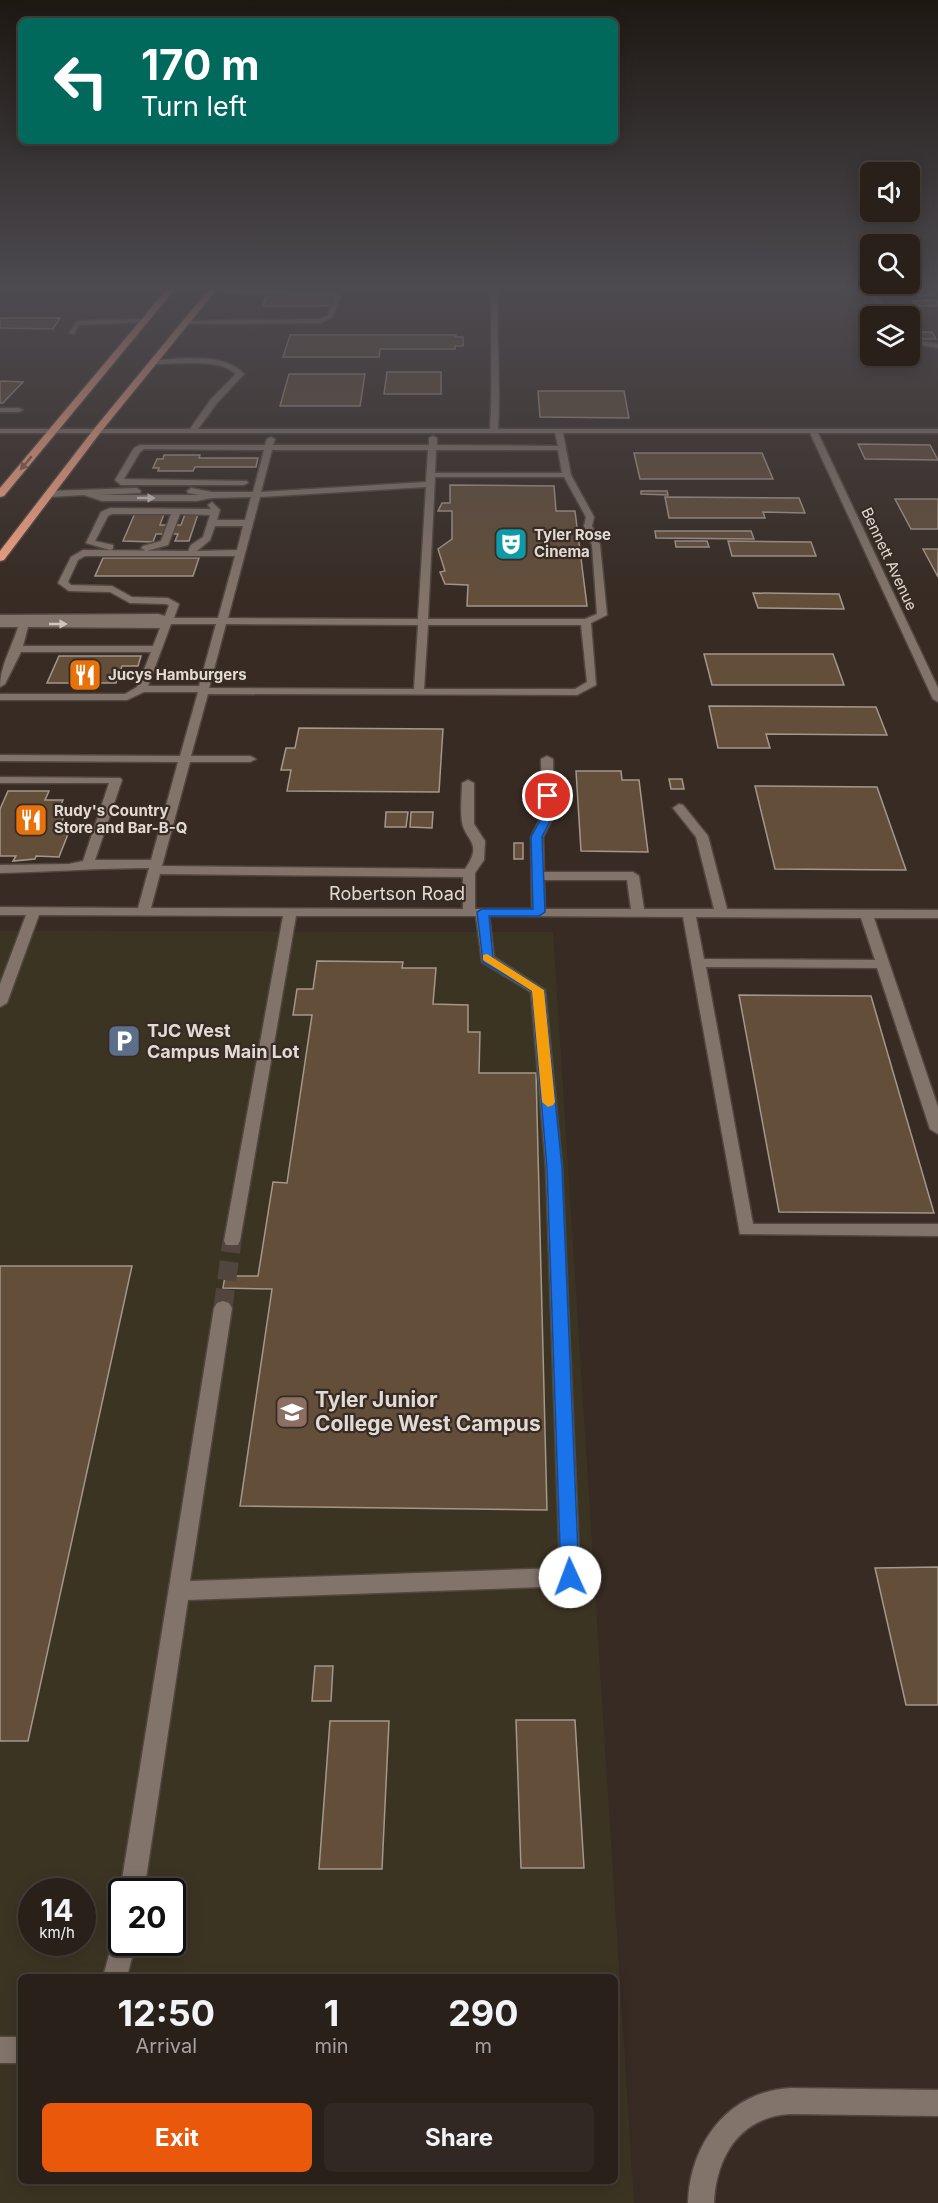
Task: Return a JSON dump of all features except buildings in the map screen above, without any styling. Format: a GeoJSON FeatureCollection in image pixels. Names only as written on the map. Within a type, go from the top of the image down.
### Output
{"type":"FeatureCollection","features":[{"type":"Feature","properties":{"kind":"highway"},"geometry":{"type":"LineString","coordinates":[[0,494],[86,392]]}},
{"type":"Feature","properties":{"kind":"highway"},"geometry":{"type":"LineString","coordinates":[[0,558],[97,431],[130,392]]}},
{"type":"Feature","properties":{"kind":"street"},"geometry":{"type":"LineString","coordinates":[[192,431],[223,392]]}},
{"type":"Feature","properties":{"kind":"street"},"geometry":{"type":"LineString","coordinates":[[494,432],[496,392]]}},
{"type":"Feature","properties":{"kind":"street"},"geometry":{"type":"LineString","coordinates":[[0,410],[19,410]]}},
{"type":"Feature","properties":{"kind":"street"},"geometry":{"type":"LineString","coordinates":[[0,431],[938,431]]}},
{"type":"Feature","properties":{"kind":"street"},"geometry":{"type":"LineString","coordinates":[[419,692],[434,431]]}},
{"type":"Feature","properties":{"kind":"street"},"geometry":{"type":"LineString","coordinates":[[144,911],[273,432]]}},
{"type":"Feature","properties":{"kind":"street"},"geometry":{"type":"LineString","coordinates":[[0,618],[158,617],[170,621],[586,622],[602,615],[596,546],[588,526],[590,518],[567,475],[559,432]]}},
{"type":"Feature","properties":{"kind":"street","name":"Bennett Avenue"},"geometry":{"type":"LineString","coordinates":[[813,432],[938,699]]}},
{"type":"Feature","properties":{"kind":"street"},"geometry":{"type":"LineString","coordinates":[[244,483],[124,483],[119,480],[136,450],[143,447],[562,448]]}},
{"type":"Feature","properties":{"kind":"street"},"geometry":{"type":"LineString","coordinates":[[48,494],[88,495],[102,498],[196,498],[214,495],[301,494],[430,479],[567,475]]}},
{"type":"Feature","properties":{"kind":"street"},"geometry":{"type":"LineString","coordinates":[[191,554],[194,547],[207,538],[215,512],[211,505],[221,483]]}},
{"type":"Feature","properties":{"kind":"street"},"geometry":{"type":"LineString","coordinates":[[177,511],[165,543],[158,546],[99,546],[90,543],[104,514],[110,511],[177,511],[215,512]]}},
{"type":"Feature","properties":{"kind":"street"},"geometry":{"type":"LineString","coordinates":[[212,523],[248,523]]}},
{"type":"Feature","properties":{"kind":"street"},"geometry":{"type":"LineString","coordinates":[[142,689],[163,629],[170,621],[174,604],[168,601],[130,600],[112,589],[69,588],[63,583],[74,559],[84,553],[240,553]]}},
{"type":"Feature","properties":{"kind":"street"},"geometry":{"type":"LineString","coordinates":[[0,624],[159,625],[170,621]]}},
{"type":"Feature","properties":{"kind":"street"},"geometry":{"type":"LineString","coordinates":[[0,697],[127,697],[142,689],[577,692],[592,683],[586,622]]}},
{"type":"Feature","properties":{"kind":"street"},"geometry":{"type":"LineString","coordinates":[[0,684],[17,648],[24,624]]}},
{"type":"Feature","properties":{"kind":"street"},"geometry":{"type":"LineString","coordinates":[[17,648],[156,649]]}},
{"type":"Feature","properties":{"kind":"street"},"geometry":{"type":"LineString","coordinates":[[0,758],[250,759]]}},
{"type":"Feature","properties":{"kind":"street"},"geometry":{"type":"LineString","coordinates":[[88,864],[123,759]]}},
{"type":"Feature","properties":{"kind":"street"},"geometry":{"type":"LineString","coordinates":[[539,912],[537,837],[548,815],[547,759]]}},
{"type":"Feature","properties":{"kind":"street"},"geometry":{"type":"LineString","coordinates":[[0,780],[116,780]]}},
{"type":"Feature","properties":{"kind":"street"},"geometry":{"type":"LineString","coordinates":[[179,1591],[570,1577],[554,1168],[538,990],[487,959],[469,873],[478,860],[478,842],[468,824],[468,783]]}},
{"type":"Feature","properties":{"kind":"street"},"geometry":{"type":"LineString","coordinates":[[679,808],[702,836],[721,913]]}},
{"type":"Feature","properties":{"kind":"street"},"geometry":{"type":"LineString","coordinates":[[0,862],[46,862],[69,868]]}},
{"type":"Feature","properties":{"kind":"street"},"geometry":{"type":"LineString","coordinates":[[0,868],[69,868],[88,864],[469,873]]}},
{"type":"Feature","properties":{"kind":"street"},"geometry":{"type":"LineString","coordinates":[[537,876],[633,876],[638,912]]}},
{"type":"Feature","properties":{"kind":"street","name":"Robertson Road"},"geometry":{"type":"LineString","coordinates":[[0,911],[938,914]]}},
{"type":"Feature","properties":{"kind":"street"},"geometry":{"type":"LineString","coordinates":[[0,1003],[34,911]]}},
{"type":"Feature","properties":{"kind":"street"},"geometry":{"type":"LineString","coordinates":[[232,1241],[290,912]]}},
{"type":"Feature","properties":{"kind":"street"},"geometry":{"type":"LineString","coordinates":[[689,913],[746,1230],[938,1230]]}},
{"type":"Feature","properties":{"kind":"street"},"geometry":{"type":"LineString","coordinates":[[866,914],[938,1129]]}},
{"type":"Feature","properties":{"kind":"street"},"geometry":{"type":"LineString","coordinates":[[699,963],[884,964]]}},
{"type":"Feature","properties":{"kind":"street"},"geometry":{"type":"LineString","coordinates":[[134,1878],[223,1308]]}},
{"type":"Feature","properties":{"kind":"street"},"geometry":{"type":"LineString","coordinates":[[116,1974],[122,1956]]}},
{"type":"Feature","properties":{"kind":"street"},"geometry":{"type":"LineString","coordinates":[[0,2050],[18,2050]]}},
{"type":"Feature","properties":{"kind":"street"},"geometry":{"type":"LineString","coordinates":[[701,2203],[700,2187],[709,2159],[722,2133],[744,2115],[769,2104],[938,2103]]}},
{"type":"Feature","properties":{"kind":"shaded area","name":"Tyler Junior College West Campus"},"geometry":{"type":"Polygon","coordinates":[[[0,931],[553,932],[634,2203],[0,2203],[0,931]]]}},
{"type":"Feature","properties":{"kind":"tunnel"},"geometry":{"type":"LineString","coordinates":[[223,1308],[232,1241]]}},
{"type":"Feature","properties":{"kind":"slow traffic"},"geometry":{"type":"LineString","coordinates":[[487,957],[538,990],[548,1102]]}},
{"type":"Feature","properties":{"kind":"place","name":"Tyler Rose Cinema"},"geometry":{"type":"Point","coordinates":[511,544]}},
{"type":"Feature","properties":{"kind":"place","name":"Jucys Hamburgers"},"geometry":{"type":"Point","coordinates":[85,675]}},
{"type":"Feature","properties":{"kind":"place","name":"Rudy's Country Store and Bar-B-Q"},"geometry":{"type":"Point","coordinates":[31,820]}},
{"type":"Feature","properties":{"kind":"place","name":"TJC West Campus Main Lot"},"geometry":{"type":"Point","coordinates":[124,1041]}},
{"type":"Feature","properties":{"kind":"place","name":"Tyler Junior College West Campus"},"geometry":{"type":"Point","coordinates":[292,1412]}},
{"type":"Feature","properties":{"kind":"route"},"geometry":{"type":"LineString","coordinates":[[548,796],[548,815],[537,837],[539,912],[482,912],[487,959],[538,990],[554,1168],[570,1577]]}}]}
